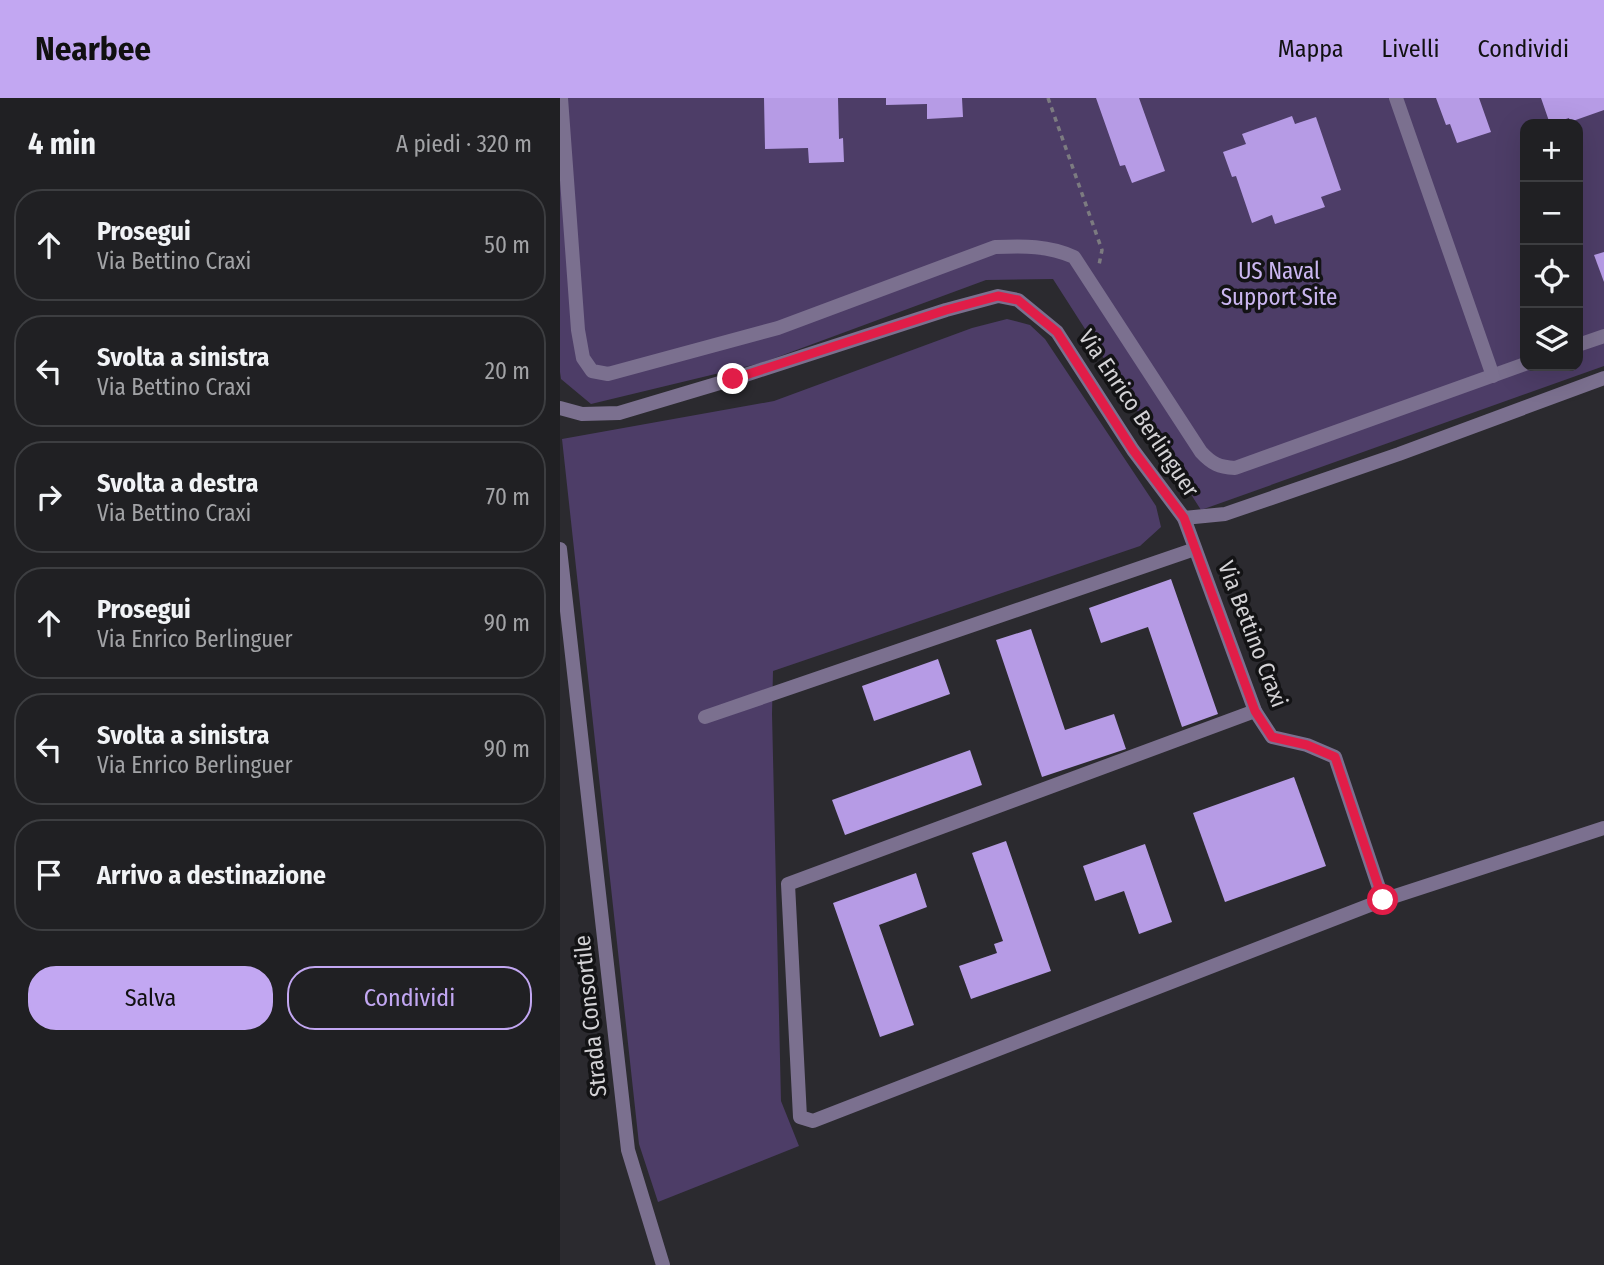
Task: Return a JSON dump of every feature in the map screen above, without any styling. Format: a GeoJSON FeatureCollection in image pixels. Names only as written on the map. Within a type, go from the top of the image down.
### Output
{"type":"FeatureCollection","features":[{"type":"Feature","properties":{"kind":"street"},"geometry":{"type":"LineString","coordinates":[[561,98],[578,330],[583,358],[592,371],[608,374],[778,328],[995,247],[1032,246],[1056,248],[1074,257],[1201,452],[1210,462],[1220,467],[1235,468],[1520,366]]}},
{"type":"Feature","properties":{"kind":"street"},"geometry":{"type":"LineString","coordinates":[[1396,98],[1493,376]]}},
{"type":"Feature","properties":{"kind":"street","name":"Via Enrico Berlinguer"},"geometry":{"type":"LineString","coordinates":[[560,408],[582,414],[619,413],[998,296],[1018,300],[1057,332],[1133,450],[1184,518],[1225,514],[1425,445],[1604,378]]}},
{"type":"Feature","properties":{"kind":"street"},"geometry":{"type":"LineString","coordinates":[[1583,343],[1604,336]]}},
{"type":"Feature","properties":{"kind":"street","name":"Via Bettino Craxi"},"geometry":{"type":"LineString","coordinates":[[1184,518],[1255,711],[1272,737],[1307,745],[1335,757],[1383,900]]}},
{"type":"Feature","properties":{"kind":"street","name":"Strada Consortile"},"geometry":{"type":"LineString","coordinates":[[560,548],[628,1150],[663,1265]]}},
{"type":"Feature","properties":{"kind":"street"},"geometry":{"type":"LineString","coordinates":[[705,717],[1195,549]]}},
{"type":"Feature","properties":{"kind":"street"},"geometry":{"type":"LineString","coordinates":[[1255,711],[788,884],[800,1117],[813,1121],[1383,900],[1604,828]]}},
{"type":"Feature","properties":{"kind":"path"},"geometry":{"type":"LineString","coordinates":[[1048,98],[1102,250],[1094,287]]}},
{"type":"Feature","properties":{"kind":"green space","name":"US Naval Support Site"},"geometry":{"type":"Polygon","coordinates":[[[560,98],[1604,98],[1604,366],[1201,510],[1053,279],[986,280],[761,363],[591,404],[561,379],[560,98]]]}},
{"type":"Feature","properties":{"kind":"green space"},"geometry":{"type":"Polygon","coordinates":[[[1007,319],[1030,325],[1045,339],[1156,506],[1161,527],[1140,546],[773,671],[781,1101],[799,1146],[658,1202],[639,1144],[562,439],[774,401],[972,328],[1007,319]]]}},
{"type":"Feature","properties":{"kind":"building"},"geometry":{"type":"Polygon","coordinates":[[[764,98],[838,98],[839,139],[843,138],[844,162],[809,163],[808,148],[765,149],[764,98]]]}},
{"type":"Feature","properties":{"kind":"building"},"geometry":{"type":"Polygon","coordinates":[[[886,98],[962,98],[963,117],[927,119],[927,104],[886,105],[886,98]]]}},
{"type":"Feature","properties":{"kind":"building"},"geometry":{"type":"Polygon","coordinates":[[[1096,98],[1139,98],[1165,171],[1132,183],[1125,165],[1120,166],[1096,98]]]}},
{"type":"Feature","properties":{"kind":"building"},"geometry":{"type":"Polygon","coordinates":[[[1436,98],[1479,98],[1491,132],[1457,143],[1450,124],[1446,125],[1436,98]]]}},
{"type":"Feature","properties":{"kind":"building"},"geometry":{"type":"Polygon","coordinates":[[[1541,98],[1604,98],[1604,110],[1578,119],[1548,119],[1541,98]]]}},
{"type":"Feature","properties":{"kind":"building"},"geometry":{"type":"Polygon","coordinates":[[[1292,116],[1295,124],[1316,117],[1341,190],[1321,197],[1325,207],[1275,224],[1272,215],[1252,223],[1236,176],[1232,177],[1223,152],[1246,144],[1242,134],[1292,116]]]}},
{"type":"Feature","properties":{"kind":"building"},"geometry":{"type":"Polygon","coordinates":[[[1604,252],[1604,282],[1594,255],[1604,252]]]}},
{"type":"Feature","properties":{"kind":"building"},"geometry":{"type":"Polygon","coordinates":[[[1171,579],[1218,714],[1182,727],[1148,627],[1101,643],[1089,608],[1171,579]]]}},
{"type":"Feature","properties":{"kind":"building"},"geometry":{"type":"Polygon","coordinates":[[[1031,629],[1065,730],[1114,714],[1126,749],[1042,777],[996,640],[1031,629]]]}},
{"type":"Feature","properties":{"kind":"building"},"geometry":{"type":"Polygon","coordinates":[[[938,659],[950,694],[874,721],[862,686],[938,659]]]}},
{"type":"Feature","properties":{"kind":"building"},"geometry":{"type":"Polygon","coordinates":[[[970,750],[982,785],[845,835],[832,800],[970,750]]]}},
{"type":"Feature","properties":{"kind":"building"},"geometry":{"type":"Polygon","coordinates":[[[1294,777],[1326,866],[1225,902],[1193,813],[1294,777]]]}},
{"type":"Feature","properties":{"kind":"building"},"geometry":{"type":"Polygon","coordinates":[[[1006,841],[1051,971],[971,999],[959,966],[997,953],[994,944],[1003,941],[972,853],[1006,841]]]}},
{"type":"Feature","properties":{"kind":"building"},"geometry":{"type":"Polygon","coordinates":[[[1145,844],[1172,922],[1139,934],[1124,891],[1095,901],[1083,866],[1145,844]]]}},
{"type":"Feature","properties":{"kind":"building"},"geometry":{"type":"Polygon","coordinates":[[[916,873],[927,907],[879,925],[914,1025],[880,1037],[833,903],[916,873]]]}},
{"type":"Feature","properties":{"kind":"route"},"geometry":{"type":"LineString","coordinates":[[733,379],[946,310],[998,296],[1018,300],[1057,332],[1133,450],[1184,518],[1255,711],[1272,737],[1307,745],[1335,757],[1383,900]]}}]}
